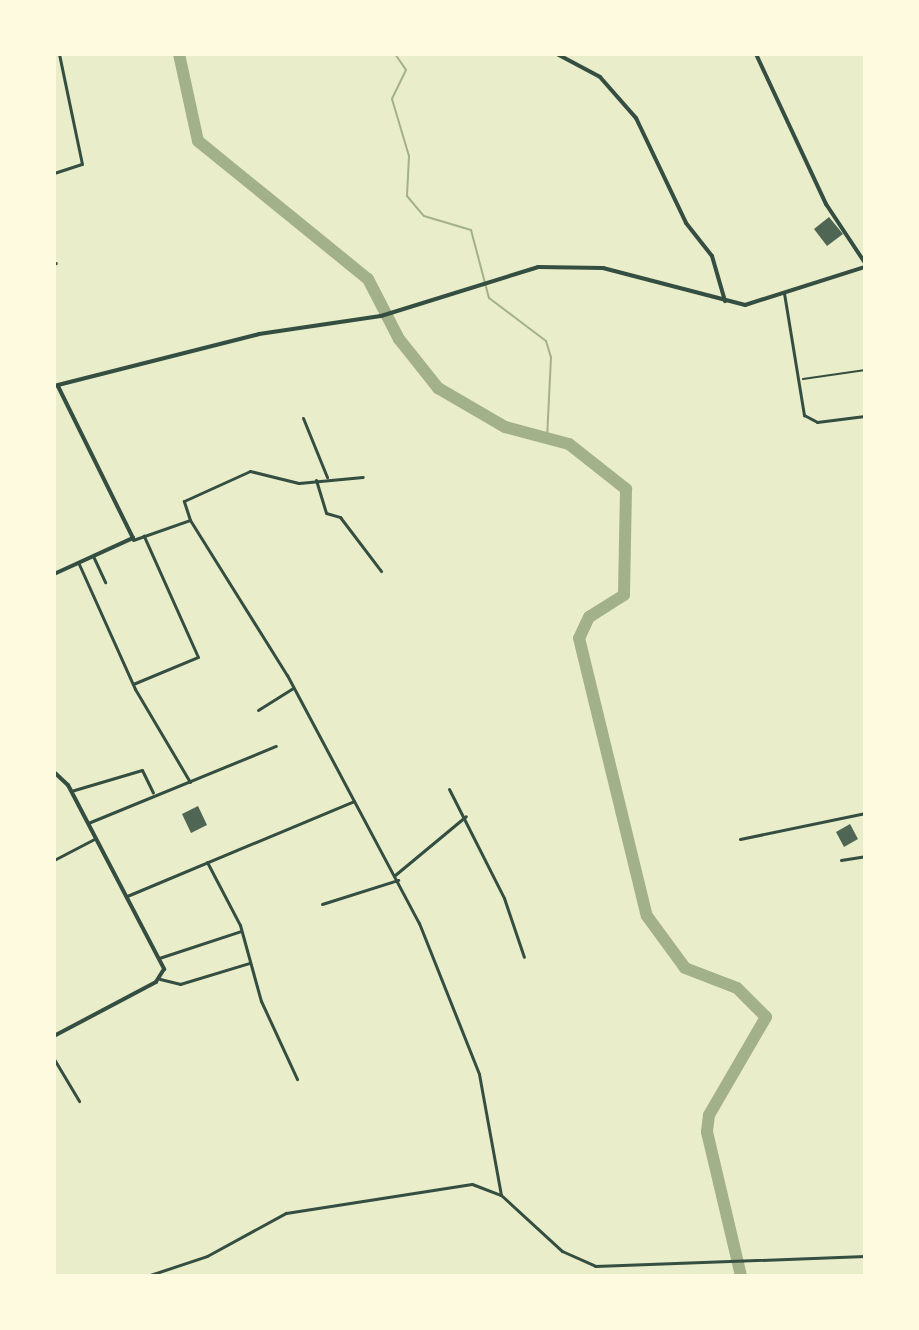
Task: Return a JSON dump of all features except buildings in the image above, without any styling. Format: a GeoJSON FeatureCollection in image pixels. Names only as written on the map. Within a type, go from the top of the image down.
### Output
{"type":"FeatureCollection","features":[{"type":"Feature","properties":{"kind":"street"},"geometry":{"type":"LineString","coordinates":[[54,173],[82,164],[59,54]]}},
{"type":"Feature","properties":{"kind":"street"},"geometry":{"type":"LineString","coordinates":[[557,54],[600,77],[636,118],[686,223],[712,256],[725,301]]}},
{"type":"Feature","properties":{"kind":"street"},"geometry":{"type":"LineString","coordinates":[[56,386],[259,334],[384,315],[547,266],[603,268],[725,301],[750,304],[865,265],[826,204],[756,54]]}},
{"type":"Feature","properties":{"kind":"street"},"geometry":{"type":"LineString","coordinates":[[784,293],[797,380],[810,420],[865,416]]}},
{"type":"Feature","properties":{"kind":"street"},"geometry":{"type":"LineString","coordinates":[[54,379],[133,540]]}},
{"type":"Feature","properties":{"kind":"street"},"geometry":{"type":"LineString","coordinates":[[303,418],[327,477]]}},
{"type":"Feature","properties":{"kind":"street"},"geometry":{"type":"LineString","coordinates":[[363,477],[327,477],[294,483],[250,471],[184,501],[190,520],[293,688],[397,878],[479,1074],[501,1195]]}},
{"type":"Feature","properties":{"kind":"street"},"geometry":{"type":"LineString","coordinates":[[316,480],[326,513],[340,517],[381,571]]}},
{"type":"Feature","properties":{"kind":"street"},"geometry":{"type":"LineString","coordinates":[[54,574],[133,540],[190,520]]}},
{"type":"Feature","properties":{"kind":"street"},"geometry":{"type":"LineString","coordinates":[[133,684],[198,654],[144,536]]}},
{"type":"Feature","properties":{"kind":"street"},"geometry":{"type":"LineString","coordinates":[[93,556],[105,582]]}},
{"type":"Feature","properties":{"kind":"street"},"geometry":{"type":"LineString","coordinates":[[78,562],[133,684],[190,782]]}},
{"type":"Feature","properties":{"kind":"street"},"geometry":{"type":"LineString","coordinates":[[258,710],[293,688]]}},
{"type":"Feature","properties":{"kind":"street"},"geometry":{"type":"LineString","coordinates":[[88,823],[276,746]]}},
{"type":"Feature","properties":{"kind":"street"},"geometry":{"type":"LineString","coordinates":[[71,791],[142,770],[153,794]]}},
{"type":"Feature","properties":{"kind":"street"},"geometry":{"type":"LineString","coordinates":[[54,772],[71,791],[159,958],[160,979]]}},
{"type":"Feature","properties":{"kind":"street"},"geometry":{"type":"LineString","coordinates":[[449,789],[466,816],[524,957]]}},
{"type":"Feature","properties":{"kind":"street"},"geometry":{"type":"LineString","coordinates":[[127,896],[354,801]]}},
{"type":"Feature","properties":{"kind":"street"},"geometry":{"type":"LineString","coordinates":[[740,839],[865,813]]}},
{"type":"Feature","properties":{"kind":"street"},"geometry":{"type":"LineString","coordinates":[[322,904],[397,878],[466,816]]}},
{"type":"Feature","properties":{"kind":"street"},"geometry":{"type":"LineString","coordinates":[[54,860],[96,838]]}},
{"type":"Feature","properties":{"kind":"street"},"geometry":{"type":"LineString","coordinates":[[841,860],[865,856]]}},
{"type":"Feature","properties":{"kind":"street"},"geometry":{"type":"LineString","coordinates":[[207,862],[241,931],[249,963],[297,1079]]}},
{"type":"Feature","properties":{"kind":"street"},"geometry":{"type":"LineString","coordinates":[[159,958],[241,931]]}},
{"type":"Feature","properties":{"kind":"street"},"geometry":{"type":"LineString","coordinates":[[160,979],[172,985],[249,963]]}},
{"type":"Feature","properties":{"kind":"street"},"geometry":{"type":"LineString","coordinates":[[54,1036],[160,979]]}},
{"type":"Feature","properties":{"kind":"street"},"geometry":{"type":"LineString","coordinates":[[54,1059],[79,1101]]}},
{"type":"Feature","properties":{"kind":"street"},"geometry":{"type":"LineString","coordinates":[[147,1276],[207,1256],[286,1213],[472,1184],[501,1195],[585,1263],[865,1256]]}},
{"type":"Feature","properties":{"kind":"path"},"geometry":{"type":"LineString","coordinates":[[797,380],[865,370]]}},
{"type":"Feature","properties":{"kind":"waterway"},"geometry":{"type":"LineString","coordinates":[[179,54],[198,141],[368,279],[399,339],[438,388],[505,427],[569,444],[626,489],[624,595],[589,617],[579,638],[647,916],[685,968],[737,988],[766,1017],[709,1115],[707,1132],[741,1276]]}},
{"type":"Feature","properties":{"kind":"waterway"},"geometry":{"type":"LineString","coordinates":[[395,54],[406,70],[392,99],[409,156],[407,196],[424,216],[471,230],[489,298],[546,341],[551,357],[547,440]]}}]}
